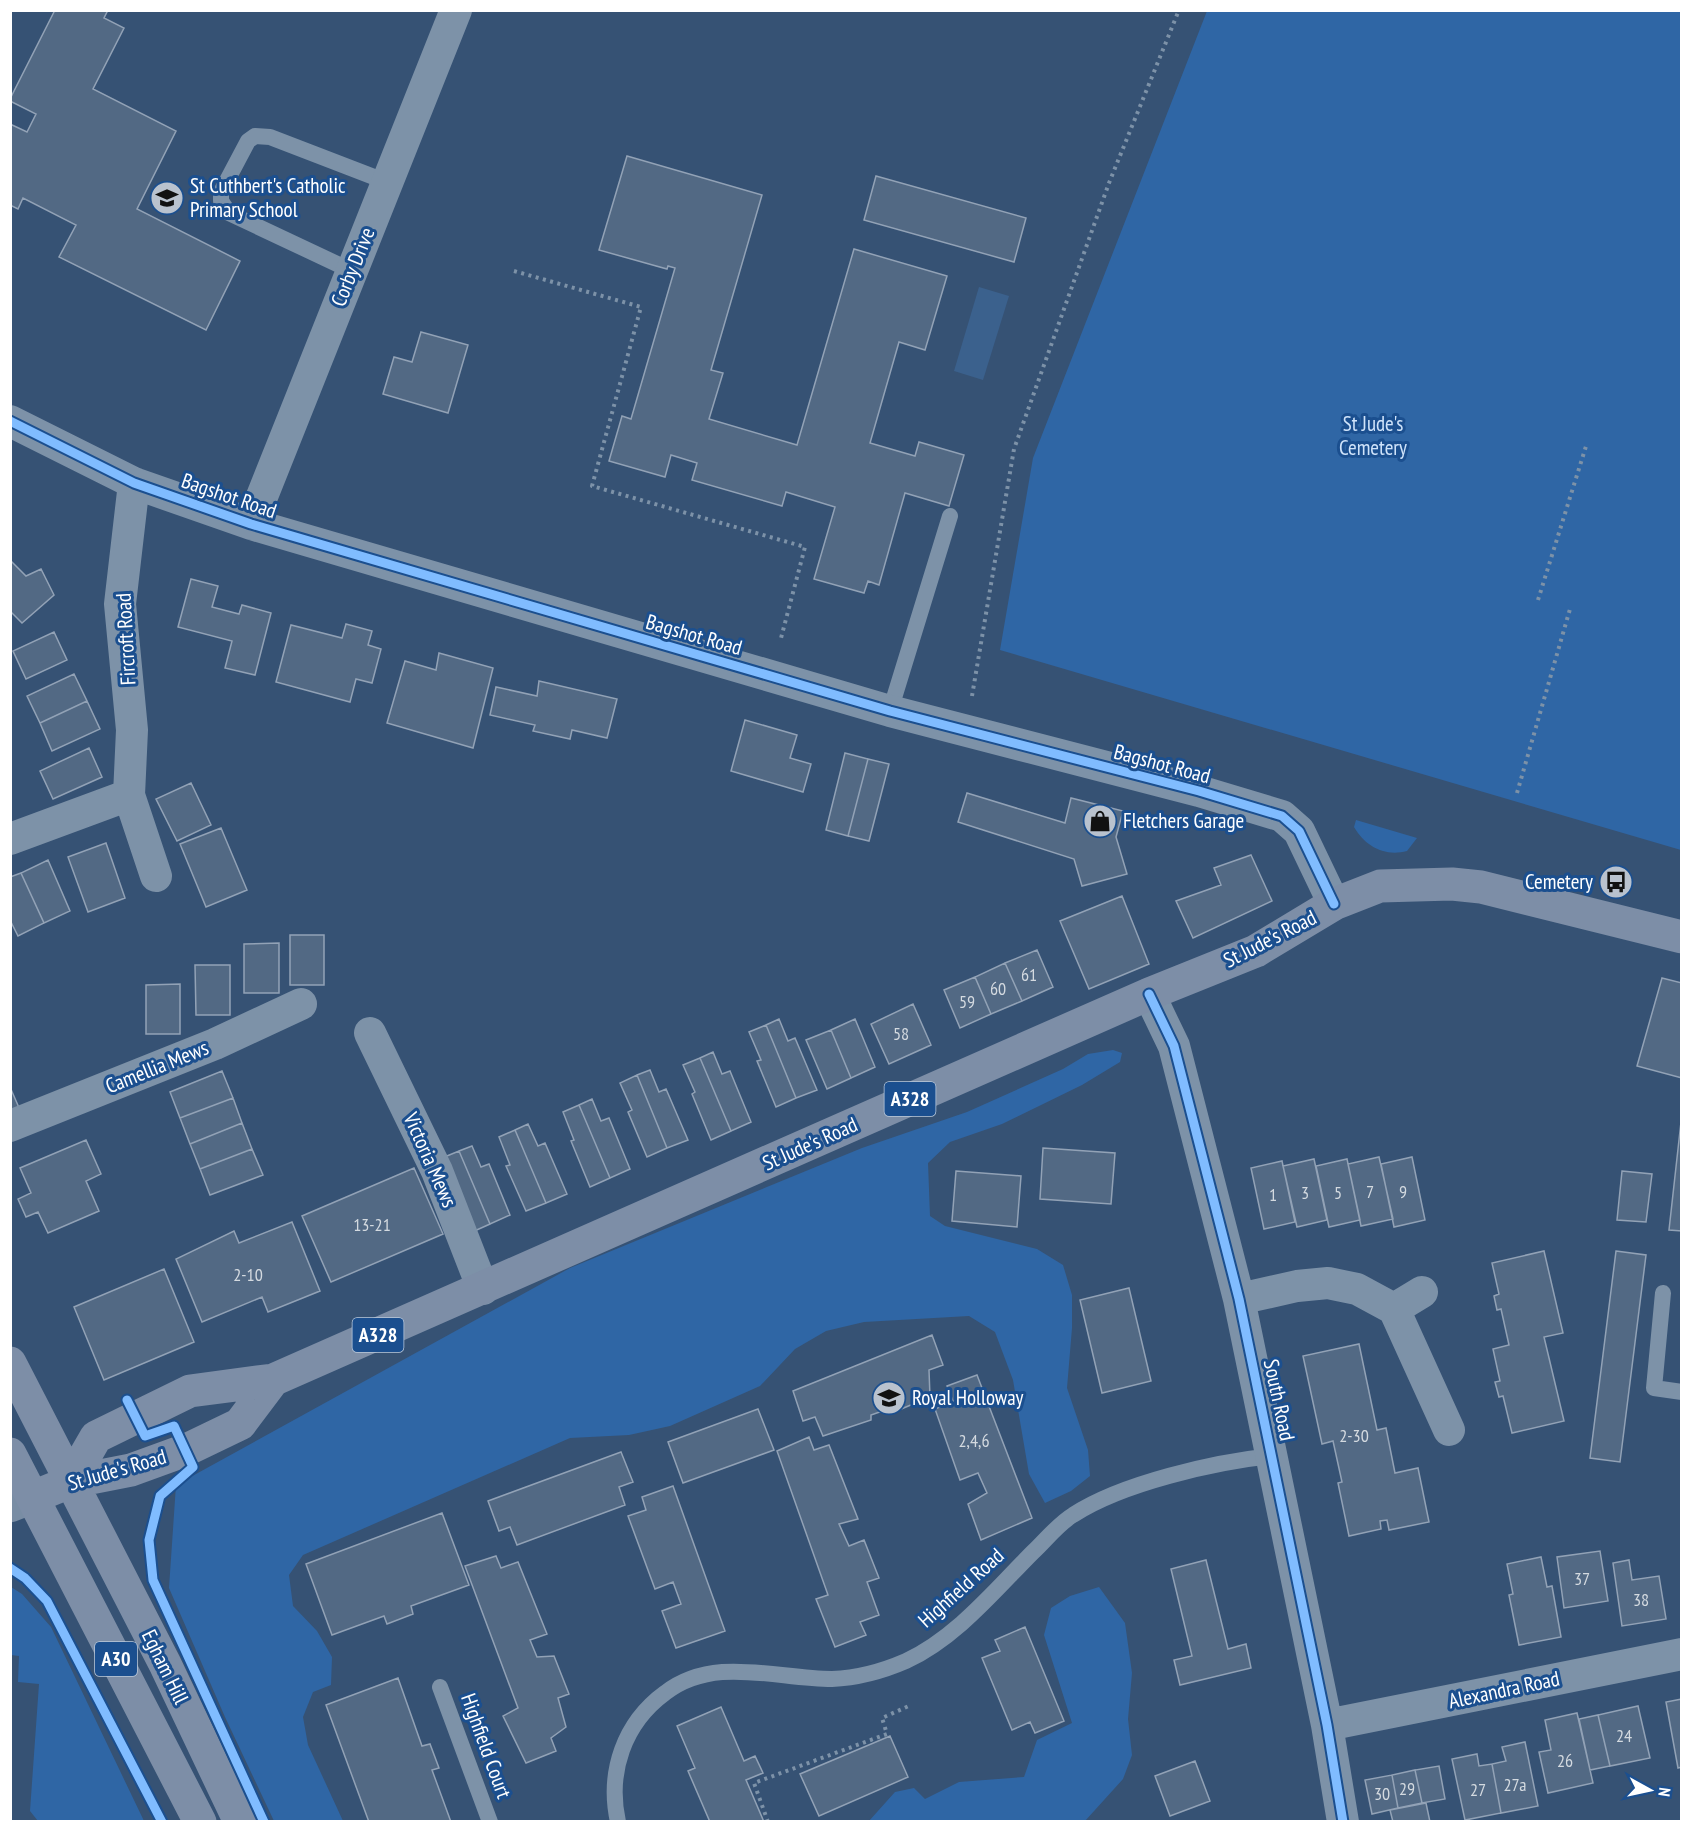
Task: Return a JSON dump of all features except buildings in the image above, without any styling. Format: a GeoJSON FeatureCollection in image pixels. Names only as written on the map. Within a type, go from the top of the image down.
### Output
{"type":"FeatureCollection","features":[{"type":"Feature","properties":{"kind":"main road","name":"St Jude's Road"},"geometry":{"type":"LineString","coordinates":[[22,1502],[70,1482],[131,1470],[186,1450],[240,1424],[273,1380],[1149,994],[1256,951],[1334,904],[1380,886],[1452,884],[1481,887],[1682,937]]}},
{"type":"Feature","properties":{"kind":"main road","name":"A30"},"geometry":{"type":"LineString","coordinates":[[10,1363],[70,1482]]}},
{"type":"Feature","properties":{"kind":"main road"},"geometry":{"type":"LineString","coordinates":[[70,1482],[96,1437],[190,1391],[273,1380]]}},
{"type":"Feature","properties":{"kind":"main road","name":"A30"},"geometry":{"type":"LineString","coordinates":[[10,1454],[22,1502]]}},
{"type":"Feature","properties":{"kind":"main road","name":"Egham Hill"},"geometry":{"type":"LineString","coordinates":[[70,1482],[165,1664],[240,1821]]}},
{"type":"Feature","properties":{"kind":"main road","name":"Egham Hill"},"geometry":{"type":"LineString","coordinates":[[22,1502],[200,1821]]}},
{"type":"Feature","properties":{"kind":"street","name":"Corby Drive"},"geometry":{"type":"LineString","coordinates":[[251,524],[456,10]]}},
{"type":"Feature","properties":{"kind":"street","name":"Bagshot Road"},"geometry":{"type":"LineString","coordinates":[[10,421],[134,483],[251,524],[890,711],[1199,791],[1282,816],[1299,831],[1334,904]]}},
{"type":"Feature","properties":{"kind":"street","name":"Fircroft Road"},"geometry":{"type":"LineString","coordinates":[[134,483],[120,604],[132,730],[129,795],[156,876]]}},
{"type":"Feature","properties":{"kind":"street"},"geometry":{"type":"LineString","coordinates":[[10,839],[129,795]]}},
{"type":"Feature","properties":{"kind":"street","name":"South Road"},"geometry":{"type":"LineString","coordinates":[[1149,994],[1174,1046],[1239,1299],[1327,1725],[1343,1821]]}},
{"type":"Feature","properties":{"kind":"street","name":"Camellia Mews"},"geometry":{"type":"LineString","coordinates":[[10,1126],[215,1044],[301,1004]]}},
{"type":"Feature","properties":{"kind":"street","name":"Victoria Mews"},"geometry":{"type":"LineString","coordinates":[[370,1033],[438,1171],[483,1289]]}},
{"type":"Feature","properties":{"kind":"street"},"geometry":{"type":"LineString","coordinates":[[1239,1299],[1297,1286],[1328,1283],[1357,1289],[1394,1310],[1449,1430]]}},
{"type":"Feature","properties":{"kind":"street"},"geometry":{"type":"LineString","coordinates":[[1394,1310],[1422,1292]]}},
{"type":"Feature","properties":{"kind":"street","name":"Alexandra Road"},"geometry":{"type":"LineString","coordinates":[[1327,1725],[1682,1654]]}},
{"type":"Feature","properties":{"kind":"lane"},"geometry":{"type":"LineString","coordinates":[[352,271],[229,213],[221,201],[221,192],[248,141],[255,136],[270,137],[387,182]]}},
{"type":"Feature","properties":{"kind":"lane"},"geometry":{"type":"LineString","coordinates":[[890,711],[950,516]]}},
{"type":"Feature","properties":{"kind":"lane"},"geometry":{"type":"LineString","coordinates":[[1663,1293],[1654,1388],[1682,1392]]}},
{"type":"Feature","properties":{"kind":"lane","name":"Highfield Road"},"geometry":{"type":"LineString","coordinates":[[618,1821],[616,1770],[622,1746],[632,1728],[650,1707],[679,1684],[720,1671],[834,1679],[863,1675],[891,1667],[943,1639],[1072,1515],[1125,1491],[1167,1478],[1233,1460],[1272,1456]]}},
{"type":"Feature","properties":{"kind":"lane","name":"Highfield Court"},"geometry":{"type":"LineString","coordinates":[[440,1687],[490,1821]]}},
{"type":"Feature","properties":{"kind":"path"},"geometry":{"type":"LineString","coordinates":[[966,732],[1014,449],[1109,183],[1179,10]]}},
{"type":"Feature","properties":{"kind":"path"},"geometry":{"type":"LineString","coordinates":[[514,271],[641,307],[592,486],[805,547],[771,676]]}},
{"type":"Feature","properties":{"kind":"path"},"geometry":{"type":"LineString","coordinates":[[1539,600],[1587,443]]}},
{"type":"Feature","properties":{"kind":"path"},"geometry":{"type":"LineString","coordinates":[[1517,793],[1570,609]]}},
{"type":"Feature","properties":{"kind":"path"},"geometry":{"type":"LineString","coordinates":[[768,1821],[754,1783],[888,1734],[882,1718],[911,1705]]}},
{"type":"Feature","properties":{"kind":"green space","name":"St Jude's Cemetery"},"geometry":{"type":"Polygon","coordinates":[[[1207,11],[1681,11],[1681,850],[1000,650],[1033,458],[1207,11]]]}},
{"type":"Feature","properties":{"kind":"green space"},"geometry":{"type":"Polygon","coordinates":[[[1356,820],[1417,838],[1407,851],[1383,851],[1370,845],[1358,834],[1354,827],[1356,820]]]}},
{"type":"Feature","properties":{"kind":"green space"},"geometry":{"type":"Polygon","coordinates":[[[1113,1050],[1122,1053],[1120,1062],[1082,1085],[1002,1124],[950,1142],[928,1163],[930,1216],[945,1226],[1037,1249],[1063,1265],[1072,1295],[1067,1388],[1088,1450],[1090,1476],[1071,1491],[1045,1503],[1029,1474],[1013,1380],[995,1332],[969,1316],[864,1322],[826,1331],[795,1349],[760,1386],[670,1426],[629,1435],[570,1438],[303,1555],[289,1575],[293,1606],[317,1631],[332,1657],[331,1685],[313,1692],[303,1717],[308,1745],[343,1821],[274,1821],[225,1717],[169,1588],[176,1485],[570,1268],[862,1148],[967,1112],[1063,1069],[1088,1054],[1113,1050]]]}},
{"type":"Feature","properties":{"kind":"green space"},"geometry":{"type":"Polygon","coordinates":[[[11,1587],[22,1594],[51,1627],[144,1821],[38,1821],[30,1811],[39,1684],[18,1682],[19,1656],[11,1655],[11,1587]]]}},
{"type":"Feature","properties":{"kind":"green space"},"geometry":{"type":"Polygon","coordinates":[[[1099,1587],[1125,1623],[1132,1673],[1128,1719],[1132,1755],[1123,1779],[1085,1821],[869,1821],[895,1792],[914,1788],[925,1799],[959,1782],[1024,1777],[1037,1740],[1072,1723],[1044,1635],[1051,1608],[1070,1596],[1099,1587]]]}},
{"type":"Feature","properties":{"kind":"shaded area"},"geometry":{"type":"Polygon","coordinates":[[[979,287],[1009,296],[983,380],[954,371],[979,287]]]}},
{"type":"Feature","properties":{"kind":"cycle path"},"geometry":{"type":"LineString","coordinates":[[10,421],[134,483],[251,524],[890,711],[1199,791],[1282,816],[1299,831],[1334,904]]}},
{"type":"Feature","properties":{"kind":"cycle path"},"geometry":{"type":"LineString","coordinates":[[1149,994],[1174,1046],[1239,1299],[1327,1725],[1343,1822]]}},
{"type":"Feature","properties":{"kind":"cycle path"},"geometry":{"type":"LineString","coordinates":[[127,1400],[145,1436],[174,1426],[193,1467],[160,1496],[149,1540],[153,1580],[264,1822]]}},
{"type":"Feature","properties":{"kind":"cycle path"},"geometry":{"type":"LineString","coordinates":[[10,1568],[25,1578],[47,1601],[162,1822]]}},
{"type":"Feature","properties":{"kind":"place","name":"St Cuthbert's Catholic Primary School"},"geometry":{"type":"Point","coordinates":[167,198]}},
{"type":"Feature","properties":{"kind":"place","name":"Fletchers Garage"},"geometry":{"type":"Point","coordinates":[1100,821]}},
{"type":"Feature","properties":{"kind":"place","name":"Cemetery"},"geometry":{"type":"Point","coordinates":[1616,882]}},
{"type":"Feature","properties":{"kind":"place","name":"Royal Holloway"},"geometry":{"type":"Point","coordinates":[889,1398]}}]}
